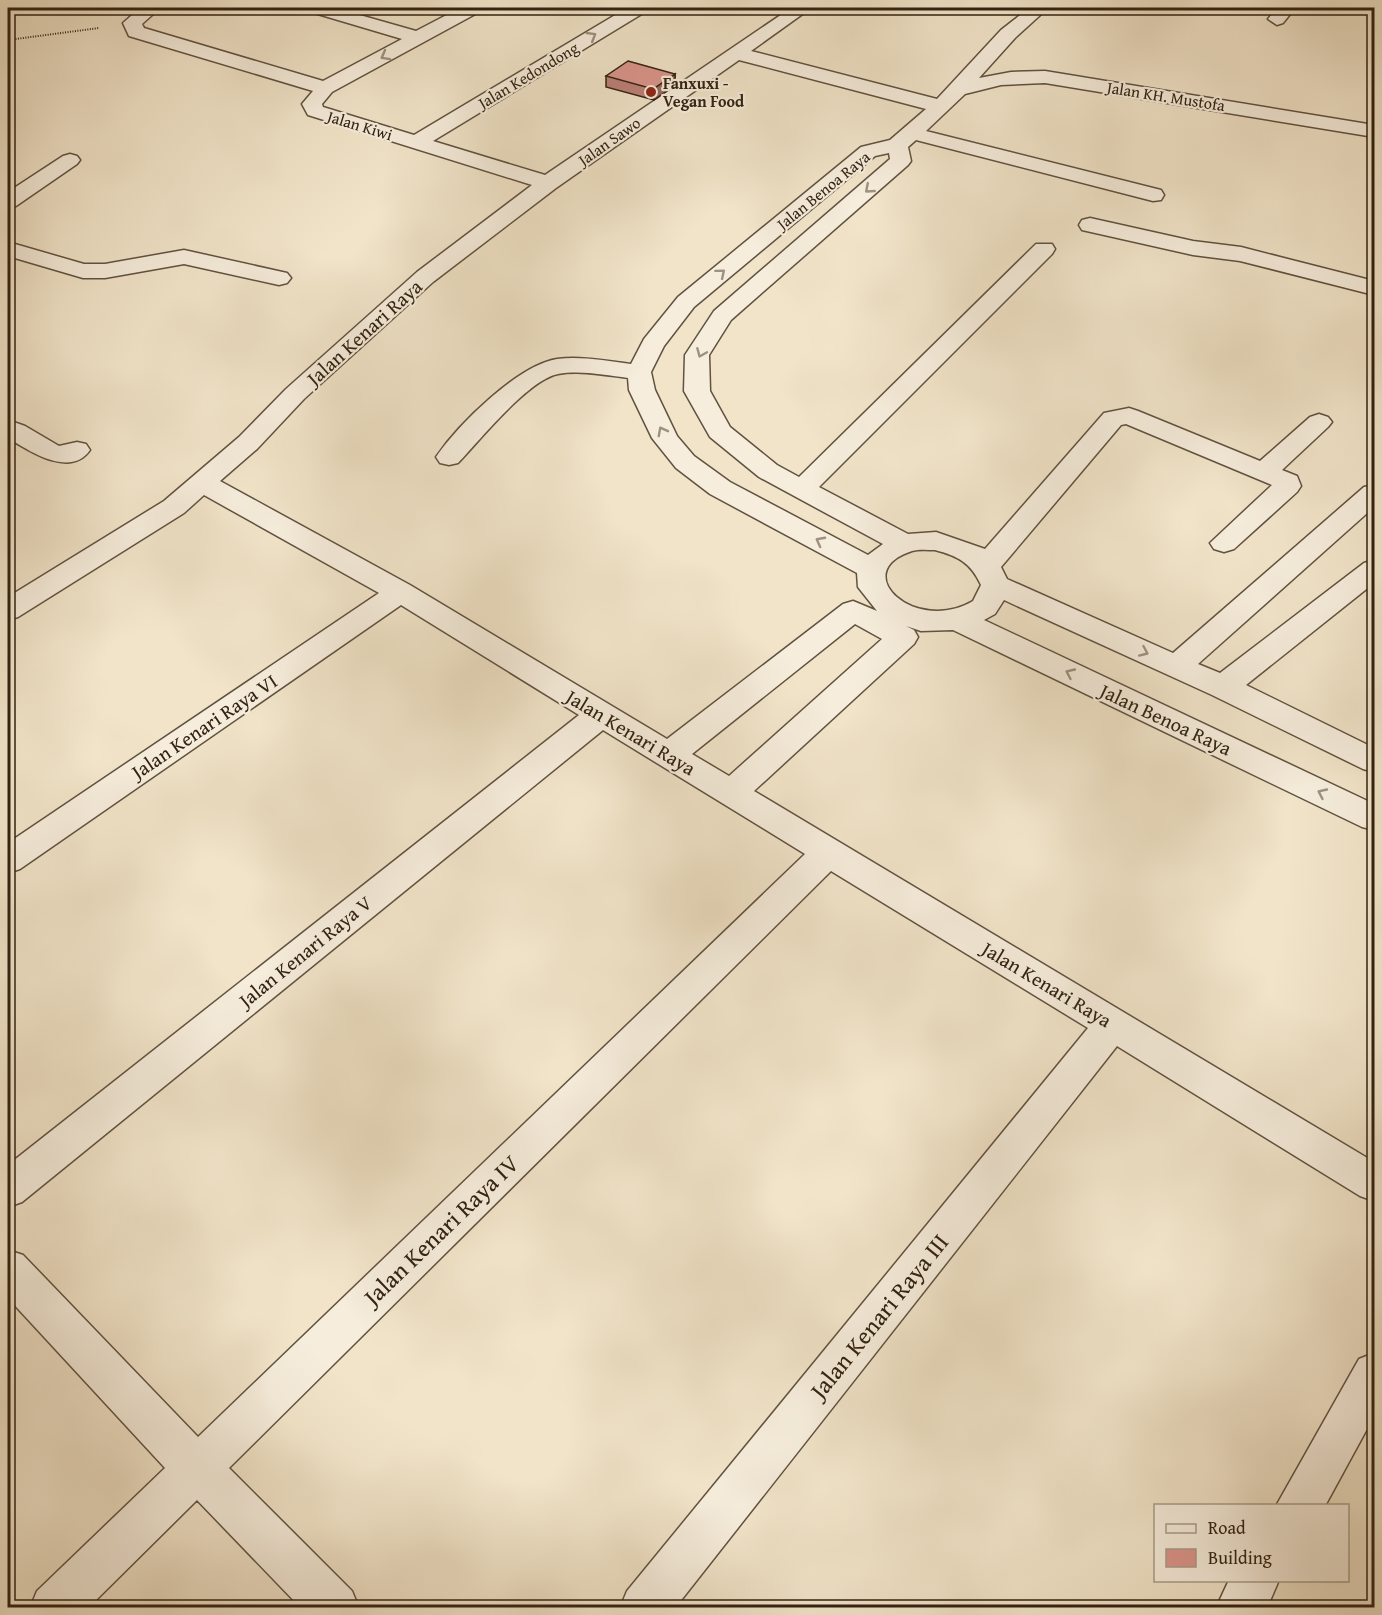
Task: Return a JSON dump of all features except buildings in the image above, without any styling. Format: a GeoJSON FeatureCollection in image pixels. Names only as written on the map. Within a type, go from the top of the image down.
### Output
{"type":"FeatureCollection","features":[{"type":"Feature","properties":{"kind":"street"},"geometry":{"type":"LineString","coordinates":[[132,23],[151,8]]}},
{"type":"Feature","properties":{"kind":"street"},"geometry":{"type":"LineString","coordinates":[[317,8],[418,38]]}},
{"type":"Feature","properties":{"kind":"street"},"geometry":{"type":"LineString","coordinates":[[325,88],[473,8]]}},
{"type":"Feature","properties":{"kind":"street","name":"Jalan Kedondong"},"geometry":{"type":"LineString","coordinates":[[417,142],[639,8]]}},
{"type":"Feature","properties":{"kind":"street","name":"Jalan Sawo"},"geometry":{"type":"LineString","coordinates":[[477,236],[548,183],[802,8]]}},
{"type":"Feature","properties":{"kind":"street"},"geometry":{"type":"LineString","coordinates":[[904,139],[958,90],[1008,34],[1039,8]]}},
{"type":"Feature","properties":{"kind":"street","name":"Jalan Kiwi"},"geometry":{"type":"LineString","coordinates":[[132,23],[136,32],[325,88],[312,104],[315,111],[548,183]]}},
{"type":"Feature","properties":{"kind":"street"},"geometry":{"type":"LineString","coordinates":[[735,53],[940,106]]}},
{"type":"Feature","properties":{"kind":"street","name":"Jalan KH. Mustofa"},"geometry":{"type":"LineString","coordinates":[[958,90],[991,80],[1027,76],[1045,77],[1374,131]]}},
{"type":"Feature","properties":{"kind":"street"},"geometry":{"type":"LineString","coordinates":[[904,139],[1153,195]]}},
{"type":"Feature","properties":{"kind":"street","name":"Jalan Benoa Raya"},"geometry":{"type":"LineString","coordinates":[[639,372],[653,344],[686,302],[867,151],[904,139],[901,161],[722,316],[697,355],[697,391],[719,431],[768,471],[905,544]]}},
{"type":"Feature","properties":{"kind":"street"},"geometry":{"type":"LineString","coordinates":[[8,201],[70,160]]}},
{"type":"Feature","properties":{"kind":"street"},"geometry":{"type":"LineString","coordinates":[[1090,225],[1193,248],[1241,254],[1374,288]]}},
{"type":"Feature","properties":{"kind":"street","name":"Jalan Kenari Raya"},"geometry":{"type":"LineString","coordinates":[[477,236],[408,293],[295,394],[248,443],[201,482],[400,592],[1374,1183]]}},
{"type":"Feature","properties":{"kind":"street"},"geometry":{"type":"LineString","coordinates":[[8,249],[83,271],[105,271],[184,257],[279,278]]}},
{"type":"Feature","properties":{"kind":"street"},"geometry":{"type":"LineString","coordinates":[[803,488],[1044,249]]}},
{"type":"Feature","properties":{"kind":"street"},"geometry":{"type":"LineString","coordinates":[[449,457],[527,378],[553,368],[591,367],[639,372],[642,390],[665,438],[686,462],[720,488],[872,568]]}},
{"type":"Feature","properties":{"kind":"street"},"geometry":{"type":"LineString","coordinates":[[1224,543],[1287,486],[1283,478],[1129,416],[1121,415],[1113,418],[991,575],[985,607],[958,620],[932,623],[910,618],[888,608],[874,593],[871,580],[872,568],[884,553],[905,544],[936,541],[965,549],[991,575],[1374,761]]}},
{"type":"Feature","properties":{"kind":"street"},"geometry":{"type":"LineString","coordinates":[[1265,471],[1319,422]]}},
{"type":"Feature","properties":{"kind":"street"},"geometry":{"type":"LineString","coordinates":[[8,428],[56,454],[70,454],[77,450]]}},
{"type":"Feature","properties":{"kind":"street"},"geometry":{"type":"LineString","coordinates":[[8,610],[174,507],[201,482]]}},
{"type":"Feature","properties":{"kind":"street"},"geometry":{"type":"LineString","coordinates":[[1177,666],[1374,493]]}},
{"type":"Feature","properties":{"kind":"street"},"geometry":{"type":"LineString","coordinates":[[1223,687],[1374,568]]}},
{"type":"Feature","properties":{"kind":"street","name":"Jalan Kenari Raya VI"},"geometry":{"type":"LineString","coordinates":[[8,860],[400,592]]}},
{"type":"Feature","properties":{"kind":"street"},"geometry":{"type":"LineString","coordinates":[[668,755],[853,611],[903,637],[732,793]]}},
{"type":"Feature","properties":{"kind":"street","name":"Jalan Benoa Raya"},"geometry":{"type":"LineString","coordinates":[[958,620],[1374,818]]}},
{"type":"Feature","properties":{"kind":"street","name":"Jalan Kenari Raya V"},"geometry":{"type":"LineString","coordinates":[[8,1189],[602,714]]}},
{"type":"Feature","properties":{"kind":"street","name":"Jalan Kenari Raya IV"},"geometry":{"type":"LineString","coordinates":[[54,1608],[829,852]]}},
{"type":"Feature","properties":{"kind":"street","name":"Jalan Kenari Raya III"},"geometry":{"type":"LineString","coordinates":[[644,1608],[1113,1024]]}},
{"type":"Feature","properties":{"kind":"street"},"geometry":{"type":"LineString","coordinates":[[8,1269],[196,1468],[335,1608]]}},
{"type":"Feature","properties":{"kind":"street"},"geometry":{"type":"LineString","coordinates":[[1300,1504],[1374,1374]]}},
{"type":"Feature","properties":{"kind":"street"},"geometry":{"type":"LineString","coordinates":[[1240,1608],[1255,1582]]}},
{"type":"Feature","properties":{"kind":"path"},"geometry":{"type":"LineString","coordinates":[[8,40],[132,23]]}},
{"type":"Feature","properties":{"kind":"place","name":"Fanxuxi - Vegan Food"},"geometry":{"type":"Point","coordinates":[651,92]}}]}
